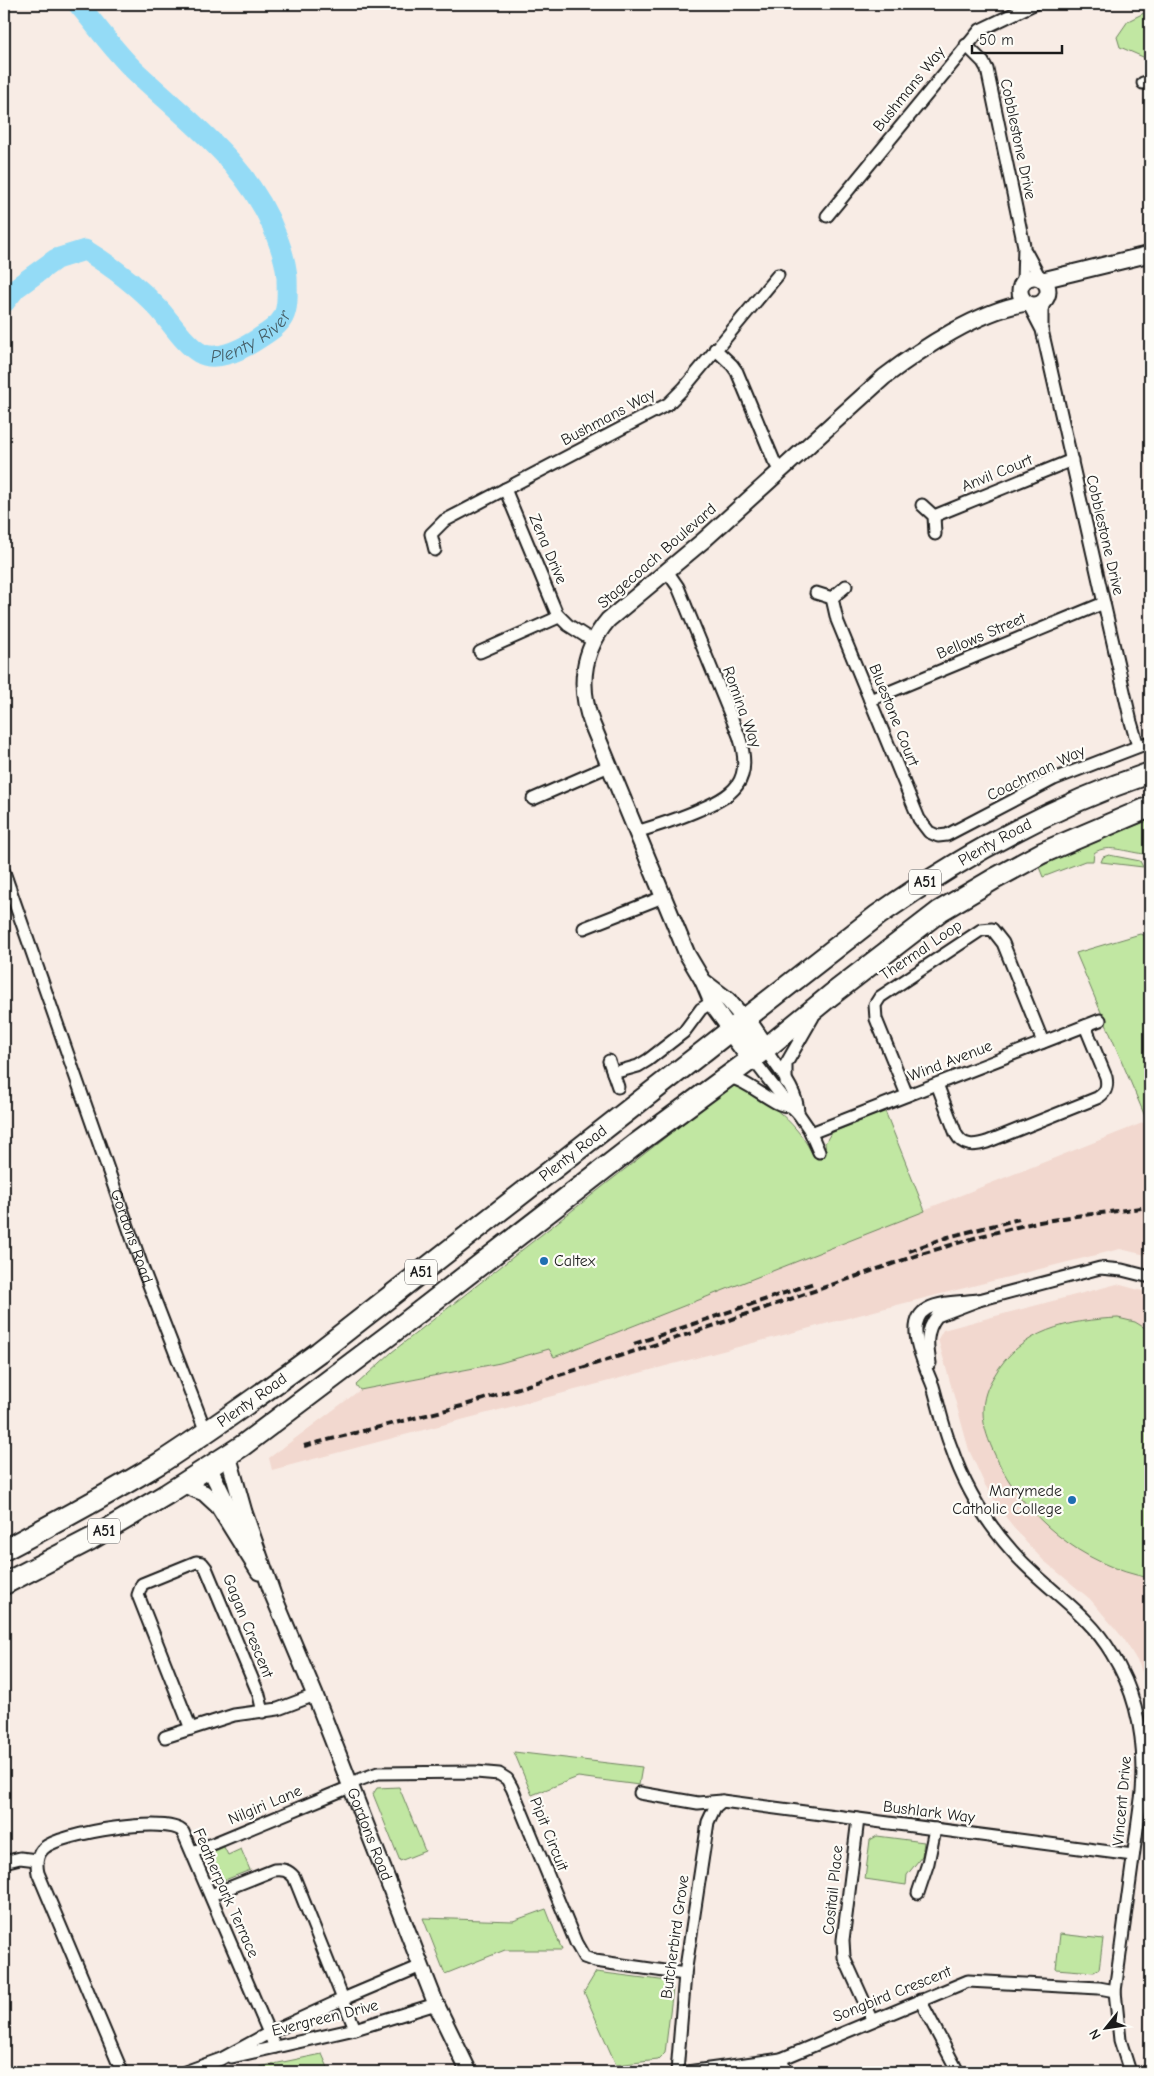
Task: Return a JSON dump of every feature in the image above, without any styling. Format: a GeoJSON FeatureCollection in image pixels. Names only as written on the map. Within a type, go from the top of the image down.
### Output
{"type":"FeatureCollection","features":[{"type":"Feature","properties":{"kind":"highway","name":"Plenty Road"},"geometry":{"type":"LineString","coordinates":[[4,1550],[158,1464],[244,1408],[319,1352],[878,915],[935,875],[971,854],[1068,804],[1150,773]]}},
{"type":"Feature","properties":{"kind":"highway","name":"Plenty Road"},"geometry":{"type":"LineString","coordinates":[[4,1584],[91,1539],[228,1455],[384,1339],[554,1206],[758,1054],[940,911],[1042,853],[1150,808]]}},
{"type":"Feature","properties":{"kind":"highway"},"geometry":{"type":"LineString","coordinates":[[738,1025],[758,1054]]}},
{"type":"Feature","properties":{"kind":"highway"},"geometry":{"type":"LineString","coordinates":[[206,1432],[205,1450],[209,1467]]}},
{"type":"Feature","properties":{"kind":"highway","name":"Gordons Road"},"geometry":{"type":"LineString","coordinates":[[206,1432],[228,1455]]}},
{"type":"Feature","properties":{"kind":"street","name":"Bushmans Way"},"geometry":{"type":"LineString","coordinates":[[826,216],[980,30],[1034,4]]}},
{"type":"Feature","properties":{"kind":"street","name":"Cobblestone Drive"},"geometry":{"type":"LineString","coordinates":[[966,46],[983,62],[986,69],[1024,246],[1041,279]]}},
{"type":"Feature","properties":{"kind":"street","name":"Cobblestone Drive"},"geometry":{"type":"LineString","coordinates":[[1022,283],[1024,246]]}},
{"type":"Feature","properties":{"kind":"street"},"geometry":{"type":"LineString","coordinates":[[1072,274],[1036,305],[1027,303],[1021,296],[1022,283],[1029,278],[1041,279],[1072,274],[1089,268],[1150,254]]}},
{"type":"Feature","properties":{"kind":"street","name":"Bushmans Way"},"geometry":{"type":"LineString","coordinates":[[435,550],[431,534],[441,523],[668,404],[676,397],[778,275]]}},
{"type":"Feature","properties":{"kind":"street"},"geometry":{"type":"LineString","coordinates":[[1041,279],[1047,287],[1046,298]]}},
{"type":"Feature","properties":{"kind":"street","name":"Stagecoach Boulevard"},"geometry":{"type":"LineString","coordinates":[[989,315],[1022,283]]}},
{"type":"Feature","properties":{"kind":"street","name":"Cobblestone Drive"},"geometry":{"type":"LineString","coordinates":[[1046,298],[1042,310],[1042,330],[1130,722],[1138,746]]}},
{"type":"Feature","properties":{"kind":"street","name":"Cobblestone Drive"},"geometry":{"type":"LineString","coordinates":[[1027,303],[1042,330]]}},
{"type":"Feature","properties":{"kind":"street","name":"Stagecoach Boulevard"},"geometry":{"type":"LineString","coordinates":[[738,1025],[703,981],[687,954],[589,717],[584,699],[584,671],[595,638],[608,620],[704,540],[890,372],[929,346],[989,315],[1013,305],[1027,303]]}},
{"type":"Feature","properties":{"kind":"street"},"geometry":{"type":"LineString","coordinates":[[715,350],[737,372],[774,461],[780,471]]}},
{"type":"Feature","properties":{"kind":"street","name":"Anvil Court"},"geometry":{"type":"LineString","coordinates":[[934,516],[1072,460]]}},
{"type":"Feature","properties":{"kind":"street","name":"Zena Drive"},"geometry":{"type":"LineString","coordinates":[[505,489],[562,619],[576,631],[595,638]]}},
{"type":"Feature","properties":{"kind":"street"},"geometry":{"type":"LineString","coordinates":[[922,505],[934,516],[935,534]]}},
{"type":"Feature","properties":{"kind":"street","name":"Romina Way"},"geometry":{"type":"LineString","coordinates":[[638,836],[716,803],[728,796],[740,780],[745,761],[739,736],[680,594],[664,574]]}},
{"type":"Feature","properties":{"kind":"street"},"geometry":{"type":"LineString","coordinates":[[816,593],[832,598],[846,586]]}},
{"type":"Feature","properties":{"kind":"street","name":"Bluestone Court"},"geometry":{"type":"LineString","coordinates":[[832,598],[837,620],[919,818],[929,832],[938,836]]}},
{"type":"Feature","properties":{"kind":"street","name":"Bellows Street"},"geometry":{"type":"LineString","coordinates":[[870,700],[1104,603]]}},
{"type":"Feature","properties":{"kind":"street"},"geometry":{"type":"LineString","coordinates":[[480,652],[562,619]]}},
{"type":"Feature","properties":{"kind":"street","name":"Coachman Way"},"geometry":{"type":"LineString","coordinates":[[938,836],[956,831],[1054,779],[1150,742]]}},
{"type":"Feature","properties":{"kind":"street"},"geometry":{"type":"LineString","coordinates":[[533,799],[609,766]]}},
{"type":"Feature","properties":{"kind":"street","name":"Gordons Road"},"geometry":{"type":"LineString","coordinates":[[4,872],[141,1263],[206,1432]]}},
{"type":"Feature","properties":{"kind":"street"},"geometry":{"type":"LineString","coordinates":[[584,928],[663,897]]}},
{"type":"Feature","properties":{"kind":"street","name":"Thermal Loop"},"geometry":{"type":"LineString","coordinates":[[907,1095],[876,1019],[875,1005],[880,997],[981,930],[992,929],[1003,943],[1043,1042]]}},
{"type":"Feature","properties":{"kind":"street"},"geometry":{"type":"LineString","coordinates":[[613,1074],[644,1063],[684,1032],[701,1009],[716,998]]}},
{"type":"Feature","properties":{"kind":"street"},"geometry":{"type":"LineString","coordinates":[[786,1082],[785,1070],[788,1059],[820,1004]]}},
{"type":"Feature","properties":{"kind":"street","name":"Wind Avenue"},"geometry":{"type":"LineString","coordinates":[[811,1133],[1100,1020]]}},
{"type":"Feature","properties":{"kind":"street"},"geometry":{"type":"LineString","coordinates":[[937,1084],[956,1134],[961,1141],[974,1146],[996,1138],[1097,1098],[1104,1093],[1107,1086],[1106,1077],[1085,1026]]}},
{"type":"Feature","properties":{"kind":"street"},"geometry":{"type":"LineString","coordinates":[[758,1054],[786,1082],[796,1099],[794,1109]]}},
{"type":"Feature","properties":{"kind":"street"},"geometry":{"type":"LineString","coordinates":[[758,1054],[811,1133],[819,1152]]}},
{"type":"Feature","properties":{"kind":"street"},"geometry":{"type":"LineString","coordinates":[[609,1061],[618,1087]]}},
{"type":"Feature","properties":{"kind":"street"},"geometry":{"type":"LineString","coordinates":[[726,1077],[740,1080],[779,1104],[794,1109]]}},
{"type":"Feature","properties":{"kind":"street"},"geometry":{"type":"LineString","coordinates":[[979,1300],[1100,1268],[1122,1270],[1150,1277]]}},
{"type":"Feature","properties":{"kind":"street","name":"Vincent Drive"},"geometry":{"type":"LineString","coordinates":[[979,1300],[942,1304],[927,1309],[919,1318],[916,1334],[918,1344],[951,1448],[969,1490],[993,1527],[1019,1559],[1078,1611],[1094,1628],[1111,1652],[1128,1685],[1140,1726],[1144,1770],[1115,1991],[1120,2040],[1130,2072]]}},
{"type":"Feature","properties":{"kind":"street","name":"Vincent Drive"},"geometry":{"type":"LineString","coordinates":[[933,1387],[927,1342],[930,1328],[937,1316],[979,1300]]}},
{"type":"Feature","properties":{"kind":"street","name":"Gordons Road"},"geometry":{"type":"LineString","coordinates":[[228,1455],[244,1512],[269,1588]]}},
{"type":"Feature","properties":{"kind":"street","name":"Gordons Road"},"geometry":{"type":"LineString","coordinates":[[209,1467],[269,1588],[314,1695],[436,2004],[469,2072]]}},
{"type":"Feature","properties":{"kind":"street"},"geometry":{"type":"LineString","coordinates":[[182,1484],[204,1493],[218,1506],[269,1588]]}},
{"type":"Feature","properties":{"kind":"street","name":"Gagan Crescent"},"geometry":{"type":"LineString","coordinates":[[192,1729],[138,1595],[142,1584],[196,1562],[206,1568],[259,1695],[263,1712]]}},
{"type":"Feature","properties":{"kind":"street"},"geometry":{"type":"LineString","coordinates":[[165,1737],[234,1715],[278,1709],[314,1695]]}},
{"type":"Feature","properties":{"kind":"street","name":"Pipit Circuit"},"geometry":{"type":"LineString","coordinates":[[349,1785],[371,1775],[386,1773],[476,1772],[499,1774],[507,1780],[512,1788],[576,1943],[584,1957],[595,1961],[684,1974]]}},
{"type":"Feature","properties":{"kind":"street","name":"Nilgiri Lane"},"geometry":{"type":"LineString","coordinates":[[193,1852],[349,1785]]}},
{"type":"Feature","properties":{"kind":"street","name":"Bushlark Way"},"geometry":{"type":"LineString","coordinates":[[640,1793],[698,1803],[858,1819],[1133,1855]]}},
{"type":"Feature","properties":{"kind":"street","name":"Butcherbird Grove"},"geometry":{"type":"LineString","coordinates":[[677,2072],[684,1974],[708,1822],[718,1804]]}},
{"type":"Feature","properties":{"kind":"street","name":"Cositail Place"},"geometry":{"type":"LineString","coordinates":[[858,1819],[843,1940],[844,1958],[872,2019]]}},
{"type":"Feature","properties":{"kind":"street","name":"Featherpark Terrace"},"geometry":{"type":"LineString","coordinates":[[38,1860],[43,1849],[57,1841],[89,1832],[160,1825],[180,1828],[193,1852],[275,2047]]}},
{"type":"Feature","properties":{"kind":"street"},"geometry":{"type":"LineString","coordinates":[[918,1893],[928,1863],[935,1829]]}},
{"type":"Feature","properties":{"kind":"street"},"geometry":{"type":"LineString","coordinates":[[4,1862],[20,1858],[38,1860],[38,1873],[122,2072]]}},
{"type":"Feature","properties":{"kind":"street"},"geometry":{"type":"LineString","coordinates":[[211,1895],[271,1871],[281,1869],[290,1873],[294,1877],[355,2029]]}},
{"type":"Feature","properties":{"kind":"street","name":"Evergreen Drive"},"geometry":{"type":"LineString","coordinates":[[221,2059],[270,2032],[421,1966]]}},
{"type":"Feature","properties":{"kind":"street","name":"Songbird Crescent"},"geometry":{"type":"LineString","coordinates":[[687,2072],[781,2059],[968,1980],[1099,1988],[1115,1991]]}},
{"type":"Feature","properties":{"kind":"street"},"geometry":{"type":"LineString","coordinates":[[920,2000],[958,2072]]}},
{"type":"Feature","properties":{"kind":"street","name":"Evergreen Drive"},"geometry":{"type":"LineString","coordinates":[[185,2072],[221,2059],[355,2029],[436,2004]]}},
{"type":"Feature","properties":{"kind":"street"},"geometry":{"type":"LineString","coordinates":[[781,2059],[786,2072]]}},
{"type":"Feature","properties":{"kind":"shaded area"},"geometry":{"type":"Polygon","coordinates":[[[1150,1120],[1150,1256],[1120,1249],[897,1305],[272,1470],[269,1458],[360,1390],[500,1363],[549,1349],[554,1357],[1150,1120]]]}},
{"type":"Feature","properties":{"kind":"shaded area","name":"Marymede Catholic College"},"geometry":{"type":"Polygon","coordinates":[[[1117,1284],[1150,1293],[1150,1694],[1139,1664],[1124,1639],[1090,1599],[1043,1560],[1025,1541],[1004,1515],[985,1485],[969,1450],[938,1339],[943,1330],[1117,1284]]]}},
{"type":"Feature","properties":{"kind":"green space"},"geometry":{"type":"Polygon","coordinates":[[[1150,10],[1150,60],[1120,47],[1117,37],[1128,21],[1150,10]]]}},
{"type":"Feature","properties":{"kind":"green space"},"geometry":{"type":"Polygon","coordinates":[[[1150,820],[1150,854],[1113,849],[1100,850],[1094,853],[1093,861],[1085,861],[1043,877],[1039,867],[1093,842],[1150,820]]]}},
{"type":"Feature","properties":{"kind":"green space"},"geometry":{"type":"Polygon","coordinates":[[[1109,855],[1140,861],[1143,867],[1101,862],[1103,857],[1109,855]]]}},
{"type":"Feature","properties":{"kind":"green space"},"geometry":{"type":"Polygon","coordinates":[[[1140,934],[1150,937],[1150,1120],[1147,1121],[1076,953],[1140,934]]]}},
{"type":"Feature","properties":{"kind":"green space"},"geometry":{"type":"Polygon","coordinates":[[[740,1085],[783,1115],[800,1134],[814,1157],[826,1152],[825,1143],[831,1133],[885,1111],[925,1211],[554,1357],[549,1349],[500,1363],[360,1390],[356,1385],[392,1352],[727,1089],[740,1085]]]}},
{"type":"Feature","properties":{"kind":"green space","name":"Marymede Catholic College"},"geometry":{"type":"Polygon","coordinates":[[[1118,1318],[1135,1322],[1150,1331],[1150,1578],[1125,1572],[1101,1562],[1079,1550],[1039,1518],[1007,1478],[991,1445],[983,1418],[984,1402],[989,1384],[1005,1360],[1017,1348],[1047,1330],[1082,1321],[1118,1318]]]}},
{"type":"Feature","properties":{"kind":"green space"},"geometry":{"type":"Polygon","coordinates":[[[514,1752],[642,1767],[639,1785],[578,1777],[532,1795],[514,1752]]]}},
{"type":"Feature","properties":{"kind":"green space"},"geometry":{"type":"Polygon","coordinates":[[[399,1787],[425,1851],[400,1861],[373,1794],[377,1788],[399,1787]]]}},
{"type":"Feature","properties":{"kind":"green space"},"geometry":{"type":"Polygon","coordinates":[[[877,1836],[924,1842],[922,1856],[907,1875],[906,1885],[865,1879],[870,1840],[877,1836]]]}},
{"type":"Feature","properties":{"kind":"green space"},"geometry":{"type":"Polygon","coordinates":[[[224,1847],[228,1855],[241,1849],[250,1870],[220,1882],[208,1854],[224,1847]]]}},
{"type":"Feature","properties":{"kind":"green space"},"geometry":{"type":"Polygon","coordinates":[[[546,1909],[562,1950],[505,1950],[445,1974],[423,1918],[513,1921],[546,1909]]]}},
{"type":"Feature","properties":{"kind":"green space"},"geometry":{"type":"Polygon","coordinates":[[[1060,1934],[1103,1939],[1099,1969],[1094,1972],[1056,1969],[1060,1934]]]}},
{"type":"Feature","properties":{"kind":"green space"},"geometry":{"type":"Polygon","coordinates":[[[596,1972],[668,1981],[673,1988],[665,2053],[658,2060],[616,2065],[584,1992],[596,1972]]]}},
{"type":"Feature","properties":{"kind":"green space"},"geometry":{"type":"Polygon","coordinates":[[[322,2054],[330,2072],[261,2072],[259,2067],[322,2054]]]}},
{"type":"Feature","properties":{"kind":"waterway","name":"Plenty River"},"geometry":{"type":"LineString","coordinates":[[4,303],[16,288],[56,259],[85,250],[133,284],[159,309],[194,349],[206,355],[220,356],[248,345],[273,329],[279,323],[286,310],[287,278],[283,256],[265,209],[250,186],[214,144],[132,68],[78,4]]}},
{"type":"Feature","properties":{"kind":"railway"},"geometry":{"type":"LineString","coordinates":[[304,1446],[462,1406],[695,1332],[918,1255],[981,1236],[1033,1223],[1150,1207]]}},
{"type":"Feature","properties":{"kind":"railway"},"geometry":{"type":"LineString","coordinates":[[909,1251],[948,1237],[1019,1219]]}},
{"type":"Feature","properties":{"kind":"railway"},"geometry":{"type":"LineString","coordinates":[[634,1344],[814,1283]]}},
{"type":"Feature","properties":{"kind":"place","name":"Caltex"},"geometry":{"type":"Point","coordinates":[544,1261]}},
{"type":"Feature","properties":{"kind":"place","name":"Marymede Catholic College"},"geometry":{"type":"Point","coordinates":[1072,1500]}}]}
